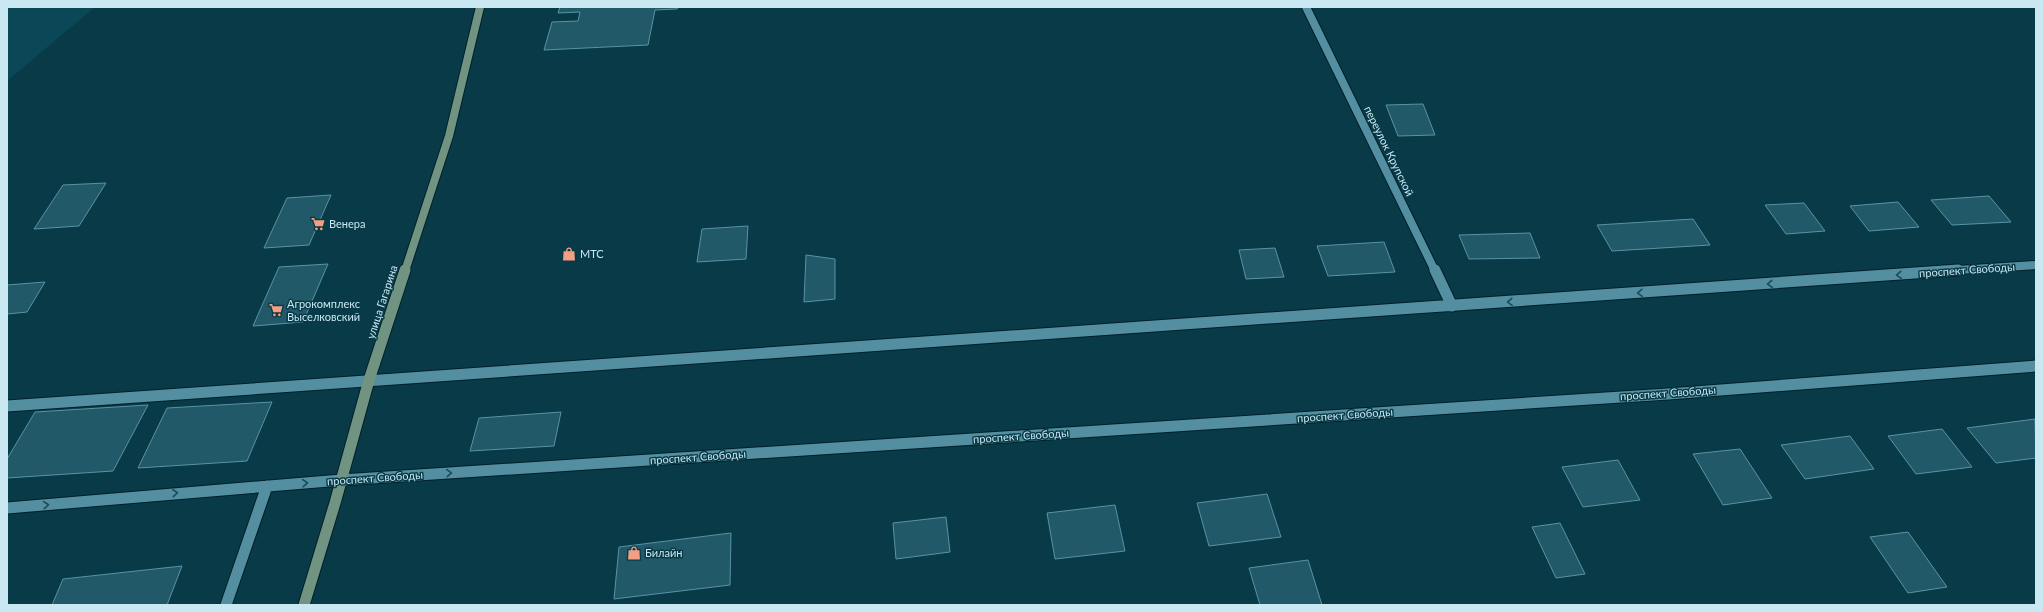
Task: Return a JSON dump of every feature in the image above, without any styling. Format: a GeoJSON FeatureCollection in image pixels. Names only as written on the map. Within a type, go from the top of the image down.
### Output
{"type":"FeatureCollection","features":[{"type":"Feature","properties":{"kind":"main road","name":"улица Гагарина"},"geometry":{"type":"LineString","coordinates":[[304,605],[369,380],[449,136],[480,7]]}},
{"type":"Feature","properties":{"kind":"street","name":"переулок Крупской"},"geometry":{"type":"LineString","coordinates":[[1306,7],[1452,306]]}},
{"type":"Feature","properties":{"kind":"street","name":"проспект Свободы"},"geometry":{"type":"LineString","coordinates":[[7,406],[2036,265]]}},
{"type":"Feature","properties":{"kind":"street","name":"проспект Свободы"},"geometry":{"type":"LineString","coordinates":[[7,508],[341,480],[1668,394],[2036,366]]}},
{"type":"Feature","properties":{"kind":"street"},"geometry":{"type":"LineString","coordinates":[[226,605],[267,486]]}},
{"type":"Feature","properties":{"kind":"shaded area"},"geometry":{"type":"Polygon","coordinates":[[[7,7],[95,7],[7,81],[7,7]]]}},
{"type":"Feature","properties":{"kind":"building"},"geometry":{"type":"Polygon","coordinates":[[[560,7],[678,7],[677,9],[655,10],[648,45],[544,50],[552,22],[578,21],[580,12],[558,13],[560,7]]]}},
{"type":"Feature","properties":{"kind":"building"},"geometry":{"type":"Polygon","coordinates":[[[1423,104],[1435,135],[1398,136],[1386,105],[1423,104]]]}},
{"type":"Feature","properties":{"kind":"building"},"geometry":{"type":"Polygon","coordinates":[[[106,183],[79,226],[34,229],[63,185],[106,183]]]}},
{"type":"Feature","properties":{"kind":"building"},"geometry":{"type":"Polygon","coordinates":[[[331,195],[309,245],[264,248],[287,198],[331,195]]]}},
{"type":"Feature","properties":{"kind":"building"},"geometry":{"type":"Polygon","coordinates":[[[1989,196],[2011,222],[1952,225],[1931,200],[1989,196]]]}},
{"type":"Feature","properties":{"kind":"building"},"geometry":{"type":"Polygon","coordinates":[[[1898,202],[1919,227],[1869,231],[1850,206],[1898,202]]]}},
{"type":"Feature","properties":{"kind":"building"},"geometry":{"type":"Polygon","coordinates":[[[1804,203],[1825,231],[1786,234],[1765,205],[1804,203]]]}},
{"type":"Feature","properties":{"kind":"building"},"geometry":{"type":"Polygon","coordinates":[[[1693,219],[1710,245],[1612,251],[1597,225],[1693,219]]]}},
{"type":"Feature","properties":{"kind":"building"},"geometry":{"type":"Polygon","coordinates":[[[748,226],[746,259],[697,262],[702,229],[748,226]]]}},
{"type":"Feature","properties":{"kind":"building"},"geometry":{"type":"Polygon","coordinates":[[[1530,233],[1540,258],[1469,259],[1459,235],[1530,233]]]}},
{"type":"Feature","properties":{"kind":"building"},"geometry":{"type":"Polygon","coordinates":[[[1384,242],[1395,272],[1328,276],[1317,246],[1384,242]]]}},
{"type":"Feature","properties":{"kind":"building"},"geometry":{"type":"Polygon","coordinates":[[[1275,248],[1284,277],[1246,279],[1239,250],[1275,248]]]}},
{"type":"Feature","properties":{"kind":"building"},"geometry":{"type":"Polygon","coordinates":[[[806,255],[835,259],[835,299],[804,302],[806,255]]]}},
{"type":"Feature","properties":{"kind":"building"},"geometry":{"type":"Polygon","coordinates":[[[328,264],[303,322],[253,326],[279,267],[328,264]]]}},
{"type":"Feature","properties":{"kind":"building"},"geometry":{"type":"Polygon","coordinates":[[[45,282],[27,312],[7,314],[7,285],[45,282]]]}},
{"type":"Feature","properties":{"kind":"building"},"geometry":{"type":"Polygon","coordinates":[[[272,402],[247,461],[138,468],[167,408],[272,402]]]}},
{"type":"Feature","properties":{"kind":"building"},"geometry":{"type":"Polygon","coordinates":[[[148,405],[113,471],[7,478],[7,459],[35,412],[148,405]]]}},
{"type":"Feature","properties":{"kind":"building"},"geometry":{"type":"Polygon","coordinates":[[[561,412],[554,446],[470,451],[479,418],[561,412]]]}},
{"type":"Feature","properties":{"kind":"building"},"geometry":{"type":"Polygon","coordinates":[[[2035,419],[2036,458],[1996,463],[1967,428],[2035,419]]]}},
{"type":"Feature","properties":{"kind":"building"},"geometry":{"type":"Polygon","coordinates":[[[1942,429],[1972,467],[1916,474],[1888,436],[1942,429]]]}},
{"type":"Feature","properties":{"kind":"building"},"geometry":{"type":"Polygon","coordinates":[[[1850,436],[1874,469],[1805,479],[1781,445],[1850,436]]]}},
{"type":"Feature","properties":{"kind":"building"},"geometry":{"type":"Polygon","coordinates":[[[1740,449],[1772,498],[1723,505],[1693,454],[1740,449]]]}},
{"type":"Feature","properties":{"kind":"building"},"geometry":{"type":"Polygon","coordinates":[[[1618,460],[1640,500],[1583,507],[1562,467],[1618,460]]]}},
{"type":"Feature","properties":{"kind":"building"},"geometry":{"type":"Polygon","coordinates":[[[1267,494],[1281,537],[1209,546],[1197,503],[1267,494]]]}},
{"type":"Feature","properties":{"kind":"building"},"geometry":{"type":"Polygon","coordinates":[[[1115,505],[1125,551],[1055,559],[1047,513],[1115,505]]]}},
{"type":"Feature","properties":{"kind":"building"},"geometry":{"type":"Polygon","coordinates":[[[946,517],[950,552],[896,559],[893,523],[946,517]]]}},
{"type":"Feature","properties":{"kind":"building"},"geometry":{"type":"Polygon","coordinates":[[[1560,523],[1585,574],[1556,578],[1532,527],[1560,523]]]}},
{"type":"Feature","properties":{"kind":"building"},"geometry":{"type":"Polygon","coordinates":[[[1908,532],[1947,587],[1908,593],[1870,537],[1908,532]]]}},
{"type":"Feature","properties":{"kind":"building"},"geometry":{"type":"Polygon","coordinates":[[[731,533],[730,585],[614,599],[619,547],[731,533]]]}},
{"type":"Feature","properties":{"kind":"building"},"geometry":{"type":"Polygon","coordinates":[[[1308,560],[1322,605],[1260,605],[1249,568],[1308,560]]]}},
{"type":"Feature","properties":{"kind":"building"},"geometry":{"type":"Polygon","coordinates":[[[182,566],[167,605],[52,605],[63,579],[182,566]]]}},
{"type":"Feature","properties":{"kind":"place","name":"Венера"},"geometry":{"type":"Point","coordinates":[318,224]}},
{"type":"Feature","properties":{"kind":"place","name":"МТС"},"geometry":{"type":"Point","coordinates":[569,254]}},
{"type":"Feature","properties":{"kind":"place","name":"Агрокомплекс Выселковский"},"geometry":{"type":"Point","coordinates":[276,310]}},
{"type":"Feature","properties":{"kind":"place","name":"Билайн"},"geometry":{"type":"Point","coordinates":[634,553]}}]}
